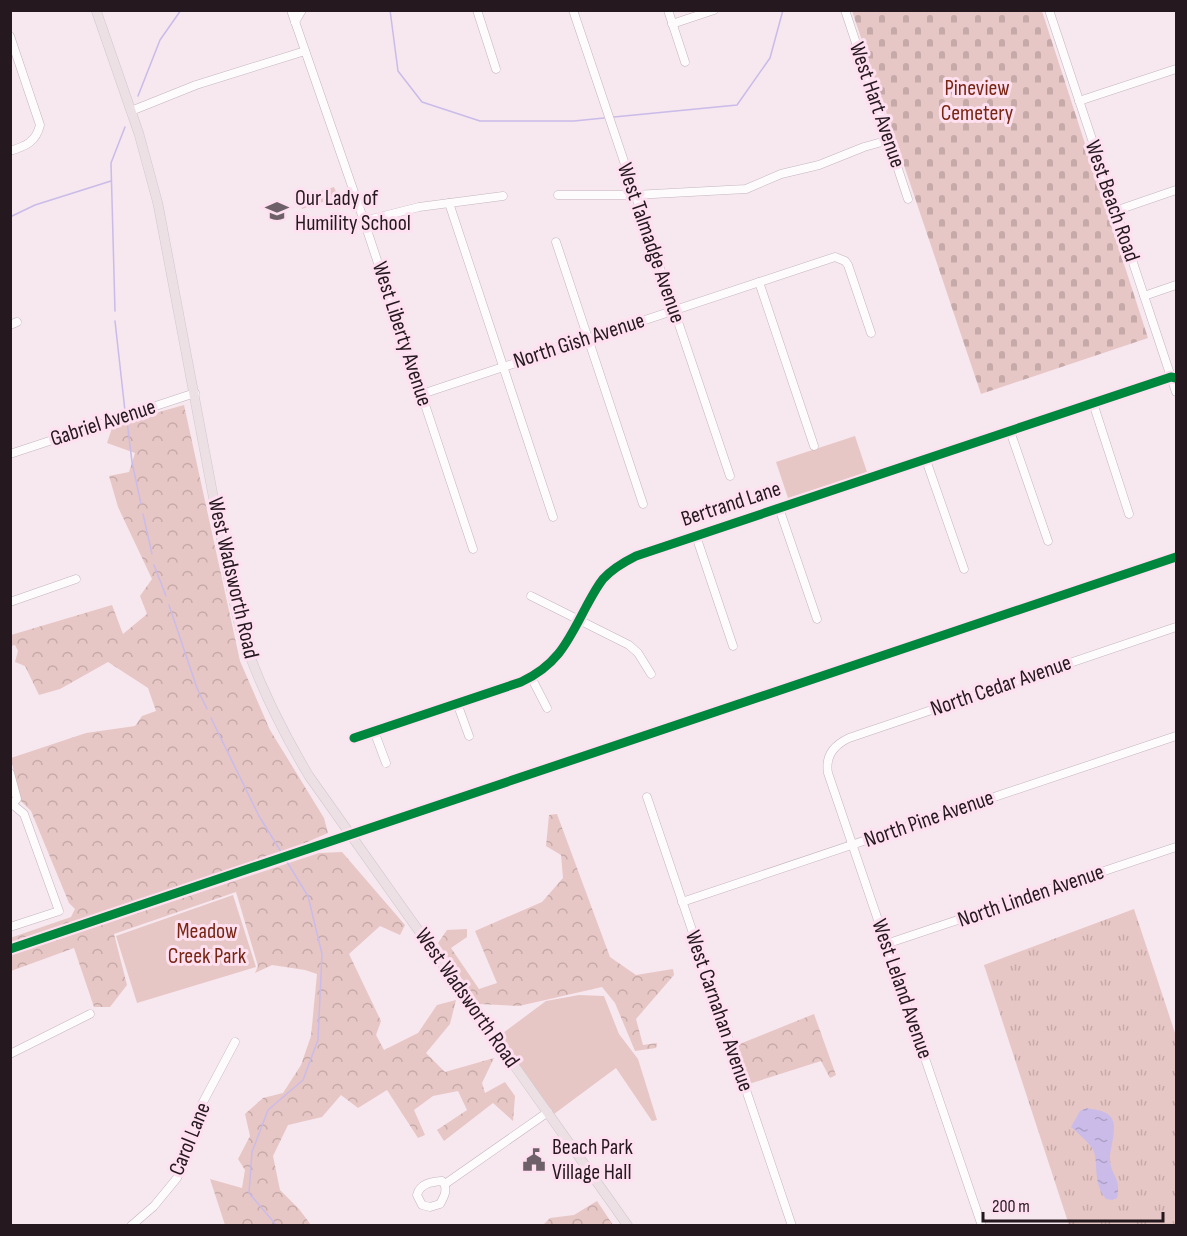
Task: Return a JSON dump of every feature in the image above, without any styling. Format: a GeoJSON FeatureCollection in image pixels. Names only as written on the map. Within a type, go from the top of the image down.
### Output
{"type":"FeatureCollection","features":[{"type":"Feature","properties":{"kind":"main road","name":"West Wadsworth Road"},"geometry":{"type":"LineString","coordinates":[[96,10],[139,134],[163,225],[229,580],[241,632],[261,685],[282,731],[309,776],[628,1226]]}},
{"type":"Feature","properties":{"kind":"street","name":"West Liberty Avenue"},"geometry":{"type":"LineString","coordinates":[[291,10],[364,220],[473,549]]}},
{"type":"Feature","properties":{"kind":"street"},"geometry":{"type":"LineString","coordinates":[[295,22],[302,10]]}},
{"type":"Feature","properties":{"kind":"street"},"geometry":{"type":"LineString","coordinates":[[477,10],[496,69]]}},
{"type":"Feature","properties":{"kind":"street","name":"West Talmadge Avenue"},"geometry":{"type":"LineString","coordinates":[[573,10],[730,476]]}},
{"type":"Feature","properties":{"kind":"street"},"geometry":{"type":"LineString","coordinates":[[668,10],[685,62]]}},
{"type":"Feature","properties":{"kind":"street"},"geometry":{"type":"LineString","coordinates":[[672,24],[714,10]]}},
{"type":"Feature","properties":{"kind":"street","name":"West Hart Avenue"},"geometry":{"type":"LineString","coordinates":[[845,10],[908,199]]}},
{"type":"Feature","properties":{"kind":"street","name":"West Beach Road"},"geometry":{"type":"LineString","coordinates":[[1049,10],[1115,211],[1174,378],[1176,392]]}},
{"type":"Feature","properties":{"kind":"street"},"geometry":{"type":"LineString","coordinates":[[10,36],[40,125],[36,138],[32,142],[13,151]]}},
{"type":"Feature","properties":{"kind":"street"},"geometry":{"type":"LineString","coordinates":[[131,111],[196,85],[305,51]]}},
{"type":"Feature","properties":{"kind":"street"},"geometry":{"type":"LineString","coordinates":[[1079,101],[1176,69]]}},
{"type":"Feature","properties":{"kind":"street"},"geometry":{"type":"LineString","coordinates":[[558,195],[634,195],[746,189],[781,174],[819,165],[864,147],[889,140]]}},
{"type":"Feature","properties":{"kind":"street"},"geometry":{"type":"LineString","coordinates":[[1115,211],[1176,190]]}},
{"type":"Feature","properties":{"kind":"street"},"geometry":{"type":"LineString","coordinates":[[364,220],[419,207],[503,196]]}},
{"type":"Feature","properties":{"kind":"street"},"geometry":{"type":"LineString","coordinates":[[448,203],[553,517]]}},
{"type":"Feature","properties":{"kind":"street"},"geometry":{"type":"LineString","coordinates":[[556,242],[643,504]]}},
{"type":"Feature","properties":{"kind":"street","name":"North Gish Avenue"},"geometry":{"type":"LineString","coordinates":[[422,394],[827,259],[840,258],[848,265],[871,333]]}},
{"type":"Feature","properties":{"kind":"street"},"geometry":{"type":"LineString","coordinates":[[759,282],[814,446]]}},
{"type":"Feature","properties":{"kind":"street"},"geometry":{"type":"LineString","coordinates":[[1144,296],[1176,285]]}},
{"type":"Feature","properties":{"kind":"street","name":"Bertrand Lane"},"geometry":{"type":"LineString","coordinates":[[354,738],[531,677],[552,663],[571,638],[600,582],[619,565],[636,556],[1174,378]]}},
{"type":"Feature","properties":{"kind":"street","name":"Gabriel Avenue"},"geometry":{"type":"LineString","coordinates":[[10,454],[195,393]]}},
{"type":"Feature","properties":{"kind":"street"},"geometry":{"type":"LineString","coordinates":[[1093,403],[1129,514]]}},
{"type":"Feature","properties":{"kind":"street"},"geometry":{"type":"LineString","coordinates":[[1010,431],[1048,541]]}},
{"type":"Feature","properties":{"kind":"street"},"geometry":{"type":"LineString","coordinates":[[926,460],[964,569]]}},
{"type":"Feature","properties":{"kind":"street"},"geometry":{"type":"LineString","coordinates":[[779,508],[817,619]]}},
{"type":"Feature","properties":{"kind":"street"},"geometry":{"type":"LineString","coordinates":[[696,536],[733,646]]}},
{"type":"Feature","properties":{"kind":"street"},"geometry":{"type":"LineString","coordinates":[[10,602],[76,579]]}},
{"type":"Feature","properties":{"kind":"street"},"geometry":{"type":"LineString","coordinates":[[531,596],[628,645],[638,653],[651,674]]}},
{"type":"Feature","properties":{"kind":"street","name":"North Cedar Avenue"},"geometry":{"type":"LineString","coordinates":[[831,753],[837,743],[849,738],[1176,627]]}},
{"type":"Feature","properties":{"kind":"street"},"geometry":{"type":"LineString","coordinates":[[531,677],[548,708]]}},
{"type":"Feature","properties":{"kind":"street"},"geometry":{"type":"LineString","coordinates":[[457,703],[469,736]]}},
{"type":"Feature","properties":{"kind":"street"},"geometry":{"type":"LineString","coordinates":[[374,731],[386,763]]}},
{"type":"Feature","properties":{"kind":"street","name":"North Pine Avenue"},"geometry":{"type":"LineString","coordinates":[[682,902],[1176,736]]}},
{"type":"Feature","properties":{"kind":"street","name":"West Leland Avenue"},"geometry":{"type":"LineString","coordinates":[[831,753],[827,766],[828,773],[982,1226]]}},
{"type":"Feature","properties":{"kind":"street"},"geometry":{"type":"LineString","coordinates":[[10,773],[17,792],[17,799],[11,805],[24,813],[58,911],[10,927]]}},
{"type":"Feature","properties":{"kind":"street","name":"West Carnahan Avenue"},"geometry":{"type":"LineString","coordinates":[[647,797],[792,1226]]}},
{"type":"Feature","properties":{"kind":"street","name":"North Linden Avenue"},"geometry":{"type":"LineString","coordinates":[[886,944],[1176,847]]}},
{"type":"Feature","properties":{"kind":"street"},"geometry":{"type":"LineString","coordinates":[[10,1054],[90,1014]]}},
{"type":"Feature","properties":{"kind":"street","name":"Carol Lane"},"geometry":{"type":"LineString","coordinates":[[131,1226],[154,1206],[177,1178],[192,1143],[202,1104],[235,1042]]}},
{"type":"Feature","properties":{"kind":"street"},"geometry":{"type":"LineString","coordinates":[[445,1184],[548,1112]]}},
{"type":"Feature","properties":{"kind":"green space","name":"Pineview Cemetery"},"geometry":{"type":"Polygon","coordinates":[[[852,11],[1042,11],[1148,338],[981,394],[852,11]]]}},
{"type":"Feature","properties":{"kind":"green space"},"geometry":{"type":"Polygon","coordinates":[[[334,187],[338,197],[302,209],[298,198],[334,187]]]}},
{"type":"Feature","properties":{"kind":"green space"},"geometry":{"type":"Polygon","coordinates":[[[184,405],[240,661],[270,730],[324,818],[328,833],[298,846],[11,944],[10,938],[71,917],[75,909],[69,903],[31,811],[20,800],[11,758],[86,733],[135,726],[142,716],[156,711],[148,688],[108,662],[60,689],[39,695],[25,666],[15,662],[18,651],[15,645],[11,646],[11,635],[112,605],[123,634],[147,614],[140,596],[152,579],[118,507],[109,476],[129,472],[135,453],[107,443],[113,425],[184,405]]]}},
{"type":"Feature","properties":{"kind":"green space"},"geometry":{"type":"Polygon","coordinates":[[[855,436],[867,472],[788,498],[776,462],[855,436]]]}},
{"type":"Feature","properties":{"kind":"green space"},"geometry":{"type":"Polygon","coordinates":[[[557,814],[610,957],[636,975],[673,969],[674,975],[636,1019],[643,1045],[657,1043],[656,1048],[635,1051],[615,1003],[602,987],[519,1006],[479,1004],[438,943],[447,930],[467,929],[467,937],[451,948],[479,989],[497,983],[475,931],[542,902],[563,878],[561,855],[546,846],[549,815],[557,814]]]}},
{"type":"Feature","properties":{"kind":"green space"},"geometry":{"type":"Polygon","coordinates":[[[342,852],[405,925],[400,935],[380,926],[349,954],[381,1021],[376,1035],[384,1050],[418,1033],[437,1005],[456,1000],[450,1024],[426,1053],[445,1072],[494,1058],[482,1083],[485,1093],[505,1082],[515,1096],[513,1121],[493,1103],[444,1141],[437,1130],[467,1110],[458,1091],[433,1096],[414,1110],[425,1135],[418,1138],[387,1090],[358,1108],[341,1095],[322,1117],[288,1125],[273,1156],[280,1190],[311,1225],[225,1225],[210,1179],[242,1188],[245,1170],[238,1159],[250,1136],[245,1114],[263,1098],[283,1093],[301,1065],[311,1036],[317,974],[272,965],[255,973],[258,966],[236,892],[114,934],[127,985],[110,1007],[94,1007],[74,948],[11,971],[11,955],[319,853],[342,852]]]}},
{"type":"Feature","properties":{"kind":"green space","name":"Meadow Creek Park"},"geometry":{"type":"Polygon","coordinates":[[[233,895],[256,967],[137,1003],[116,936],[233,895]]]}},
{"type":"Feature","properties":{"kind":"green space"},"geometry":{"type":"Polygon","coordinates":[[[1134,909],[1176,1036],[1176,1225],[1069,1225],[984,965],[1134,909]]]}},
{"type":"Feature","properties":{"kind":"green space"},"geometry":{"type":"Polygon","coordinates":[[[579,995],[604,996],[619,1034],[638,1059],[657,1120],[652,1121],[616,1068],[554,1114],[499,1036],[546,1001],[579,995]]]}},
{"type":"Feature","properties":{"kind":"green space"},"geometry":{"type":"Polygon","coordinates":[[[814,1014],[836,1075],[830,1078],[821,1061],[749,1084],[737,1045],[814,1014]]]}},
{"type":"Feature","properties":{"kind":"green space"},"geometry":{"type":"Polygon","coordinates":[[[597,1201],[613,1225],[543,1225],[550,1218],[574,1215],[597,1201]]]}},
{"type":"Feature","properties":{"kind":"water"},"geometry":{"type":"Polygon","coordinates":[[[1087,1108],[1105,1112],[1113,1120],[1110,1158],[1118,1191],[1117,1198],[1112,1200],[1106,1199],[1101,1192],[1092,1148],[1071,1127],[1080,1111],[1087,1108]]]}},
{"type":"Feature","properties":{"kind":"waterway"},"geometry":{"type":"LineString","coordinates":[[138,96],[160,40],[181,10]]}},
{"type":"Feature","properties":{"kind":"waterway"},"geometry":{"type":"LineString","coordinates":[[390,10],[398,71],[422,102],[480,121],[574,121],[604,118]]}},
{"type":"Feature","properties":{"kind":"waterway"},"geometry":{"type":"LineString","coordinates":[[614,117],[737,105],[770,58],[783,10]]}},
{"type":"Feature","properties":{"kind":"waterway"},"geometry":{"type":"LineString","coordinates":[[115,311],[111,163],[125,127]]}},
{"type":"Feature","properties":{"kind":"waterway"},"geometry":{"type":"LineString","coordinates":[[10,217],[35,205],[111,181]]}},
{"type":"Feature","properties":{"kind":"waterway"},"geometry":{"type":"LineString","coordinates":[[115,321],[125,411]]}},
{"type":"Feature","properties":{"kind":"waterway"},"geometry":{"type":"LineString","coordinates":[[127,421],[132,462],[141,504]]}},
{"type":"Feature","properties":{"kind":"waterway"},"geometry":{"type":"LineString","coordinates":[[143,514],[152,554]]}},
{"type":"Feature","properties":{"kind":"waterway"},"geometry":{"type":"LineString","coordinates":[[154,565],[166,596]]}},
{"type":"Feature","properties":{"kind":"waterway"},"geometry":{"type":"LineString","coordinates":[[169,605],[197,688],[207,709]]}},
{"type":"Feature","properties":{"kind":"waterway"},"geometry":{"type":"LineString","coordinates":[[211,718],[259,816],[283,855]]}},
{"type":"Feature","properties":{"kind":"waterway"},"geometry":{"type":"LineString","coordinates":[[277,1226],[249,1193],[252,1152],[268,1110],[303,1080],[318,1040],[322,954],[308,896],[287,862]]}},
{"type":"Feature","properties":{"kind":"cycle path"},"geometry":{"type":"LineString","coordinates":[[354,738],[521,682],[534,675],[561,651],[603,579],[618,566],[636,556],[1171,377],[1176,378]]}},
{"type":"Feature","properties":{"kind":"cycle path"},"geometry":{"type":"LineString","coordinates":[[10,949],[1176,557]]}},
{"type":"Feature","properties":{"kind":"place","name":"Our Lady of Humility School"},"geometry":{"type":"Point","coordinates":[277,211]}},
{"type":"Feature","properties":{"kind":"place","name":"Beach Park Village Hall"},"geometry":{"type":"Point","coordinates":[534,1160]}}]}
